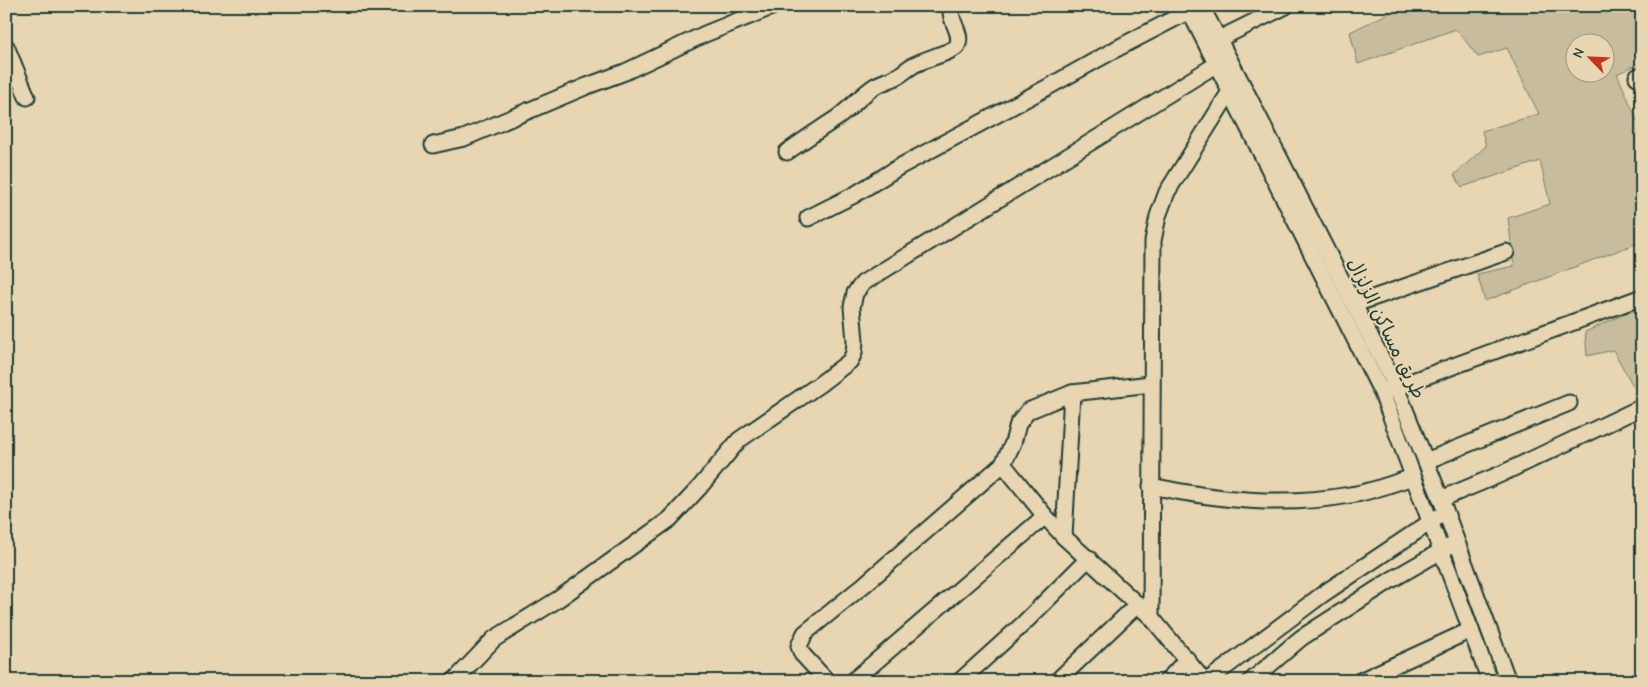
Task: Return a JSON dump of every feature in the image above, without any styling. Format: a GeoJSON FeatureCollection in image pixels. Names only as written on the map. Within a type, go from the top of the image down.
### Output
{"type":"FeatureCollection","features":[{"type":"Feature","properties":{"kind":"street"},"geometry":{"type":"LineString","coordinates":[[432,145],[464,138],[625,72],[705,34],[774,6]]}},
{"type":"Feature","properties":{"kind":"street"},"geometry":{"type":"LineString","coordinates":[[787,152],[838,117],[878,84],[896,77],[922,60],[954,49],[958,45],[958,39],[957,30],[951,17],[952,6]]}},
{"type":"Feature","properties":{"kind":"street"},"geometry":{"type":"LineString","coordinates":[[1219,39],[1286,6]]}},
{"type":"Feature","properties":{"kind":"street"},"geometry":{"type":"LineString","coordinates":[[808,218],[1192,8]]}},
{"type":"Feature","properties":{"kind":"street","name":"طريق مساكن الزلزال"},"geometry":{"type":"LineString","coordinates":[[1192,8],[1219,39],[1396,386],[1443,505],[1508,681]]}},
{"type":"Feature","properties":{"kind":"street","name":"طريق مساكن الزلزال"},"geometry":{"type":"LineString","coordinates":[[1192,8],[1230,91],[1382,393],[1490,681]]}},
{"type":"Feature","properties":{"kind":"street"},"geometry":{"type":"LineString","coordinates":[[6,46],[27,97]]}},
{"type":"Feature","properties":{"kind":"street"},"geometry":{"type":"LineString","coordinates":[[454,681],[494,638],[557,600],[670,519],[739,440],[850,361],[854,353],[855,341],[853,299],[855,293],[863,284],[1217,64]]}},
{"type":"Feature","properties":{"kind":"street"},"geometry":{"type":"LineString","coordinates":[[1151,617],[1153,241],[1158,216],[1167,192],[1239,78]]}},
{"type":"Feature","properties":{"kind":"street"},"geometry":{"type":"LineString","coordinates":[[1355,304],[1506,252]]}},
{"type":"Feature","properties":{"kind":"street"},"geometry":{"type":"LineString","coordinates":[[1382,393],[1396,386],[1642,297]]}},
{"type":"Feature","properties":{"kind":"street"},"geometry":{"type":"LineString","coordinates":[[827,681],[802,654],[799,646],[805,633],[865,584],[1003,464],[1013,443],[1018,424],[1028,411],[1072,393],[1151,384]]}},
{"type":"Feature","properties":{"kind":"street"},"geometry":{"type":"LineString","coordinates":[[1064,537],[1072,393]]}},
{"type":"Feature","properties":{"kind":"street"},"geometry":{"type":"LineString","coordinates":[[1426,462],[1569,403]]}},
{"type":"Feature","properties":{"kind":"street"},"geometry":{"type":"LineString","coordinates":[[1003,464],[1064,537],[1151,617],[1206,681],[1315,599],[1430,522],[1443,505],[1501,474],[1642,407]]}},
{"type":"Feature","properties":{"kind":"street"},"geometry":{"type":"LineString","coordinates":[[1151,486],[1197,496],[1274,502],[1352,495],[1413,476]]}},
{"type":"Feature","properties":{"kind":"street"},"geometry":{"type":"LineString","coordinates":[[853,681],[1045,516]]}},
{"type":"Feature","properties":{"kind":"street"},"geometry":{"type":"LineString","coordinates":[[1251,681],[1302,638],[1391,580],[1456,542]]}},
{"type":"Feature","properties":{"kind":"street"},"geometry":{"type":"LineString","coordinates":[[1377,556],[1391,580]]}},
{"type":"Feature","properties":{"kind":"street"},"geometry":{"type":"LineString","coordinates":[[960,681],[1022,625],[1089,558]]}},
{"type":"Feature","properties":{"kind":"street"},"geometry":{"type":"LineString","coordinates":[[1057,681],[1138,604]]}},
{"type":"Feature","properties":{"kind":"street"},"geometry":{"type":"LineString","coordinates":[[1360,681],[1471,630]]}},
{"type":"Feature","properties":{"kind":"street"},"geometry":{"type":"LineString","coordinates":[[1167,681],[1187,659]]}},
{"type":"Feature","properties":{"kind":"shaded area"},"geometry":{"type":"Polygon","coordinates":[[[1403,6],[1642,6],[1642,62],[1617,74],[1642,131],[1642,263],[1638,243],[1485,301],[1477,274],[1514,266],[1508,218],[1550,204],[1540,161],[1462,187],[1454,175],[1486,146],[1482,131],[1539,114],[1507,48],[1478,57],[1456,29],[1358,64],[1350,32],[1403,6]]]}},
{"type":"Feature","properties":{"kind":"shaded area"},"geometry":{"type":"Polygon","coordinates":[[[1642,306],[1642,402],[1613,350],[1587,356],[1585,332],[1642,306]]]}}]}
